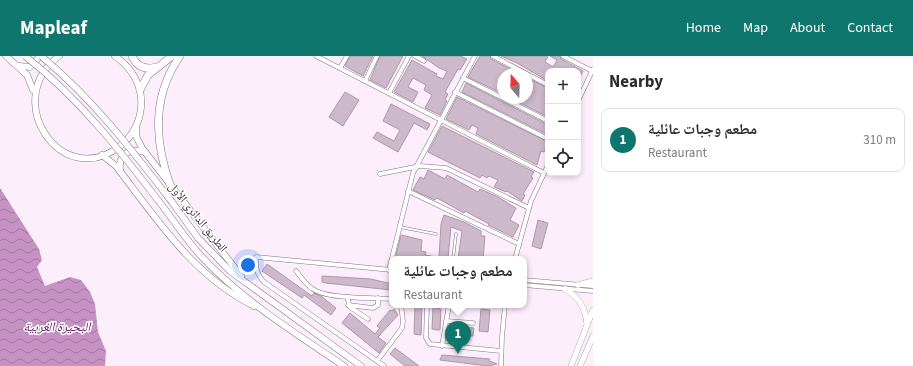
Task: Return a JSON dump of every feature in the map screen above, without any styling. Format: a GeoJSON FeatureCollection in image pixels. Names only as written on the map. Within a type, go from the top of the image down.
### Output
{"type":"FeatureCollection","features":[{"type":"Feature","properties":{"kind":"highway"},"geometry":{"type":"LineString","coordinates":[[132,56],[136,62],[144,68],[158,67]]}},
{"type":"Feature","properties":{"kind":"highway"},"geometry":{"type":"LineString","coordinates":[[140,90],[145,78],[172,56]]}},
{"type":"Feature","properties":{"kind":"highway"},"geometry":{"type":"LineString","coordinates":[[171,186],[159,147],[157,120],[164,86],[180,56]]}},
{"type":"Feature","properties":{"kind":"main road"},"geometry":{"type":"LineString","coordinates":[[6,56],[27,75],[33,90]]}},
{"type":"Feature","properties":{"kind":"main road","name":"الطريق الدائري الأول"},"geometry":{"type":"LineString","coordinates":[[25,56],[53,79],[96,122],[121,151],[207,262],[235,288],[344,366]]}},
{"type":"Feature","properties":{"kind":"main road"},"geometry":{"type":"LineString","coordinates":[[17,66],[30,67],[41,56]]}},
{"type":"Feature","properties":{"kind":"main road","name":"الطريق الدائري الأول"},"geometry":{"type":"LineString","coordinates":[[41,56],[69,81],[104,116],[207,247],[230,271],[248,286],[361,366]]}},
{"type":"Feature","properties":{"kind":"main road"},"geometry":{"type":"LineString","coordinates":[[59,56],[41,73],[33,90],[32,109],[35,122],[49,143],[65,153],[77,157],[102,155],[114,150],[124,143],[136,128]]}},
{"type":"Feature","properties":{"kind":"main road"},"geometry":{"type":"LineString","coordinates":[[114,56],[124,63],[132,73],[140,90],[141,109],[136,128],[137,140],[248,286]]}},
{"type":"Feature","properties":{"kind":"main road"},"geometry":{"type":"LineString","coordinates":[[120,171],[120,160],[126,153],[134,150],[145,152]]}},
{"type":"Feature","properties":{"kind":"main road"},"geometry":{"type":"LineString","coordinates":[[102,155],[112,162],[120,171],[176,243],[202,270],[230,292],[266,311]]}},
{"type":"Feature","properties":{"kind":"main road"},"geometry":{"type":"LineString","coordinates":[[578,285],[593,281]]}},
{"type":"Feature","properties":{"kind":"main road"},"geometry":{"type":"LineString","coordinates":[[565,289],[580,302],[585,313],[587,326]]}},
{"type":"Feature","properties":{"kind":"main road"},"geometry":{"type":"LineString","coordinates":[[571,366],[593,310]]}},
{"type":"Feature","properties":{"kind":"main road"},"geometry":{"type":"LineString","coordinates":[[580,366],[593,336]]}},
{"type":"Feature","properties":{"kind":"street"},"geometry":{"type":"LineString","coordinates":[[340,68],[347,56]]}},
{"type":"Feature","properties":{"kind":"street"},"geometry":{"type":"LineString","coordinates":[[365,81],[377,56]]}},
{"type":"Feature","properties":{"kind":"street"},"geometry":{"type":"LineString","coordinates":[[389,93],[409,56]]}},
{"type":"Feature","properties":{"kind":"street"},"geometry":{"type":"LineString","coordinates":[[415,56],[424,61]]}},
{"type":"Feature","properties":{"kind":"street"},"geometry":{"type":"LineString","coordinates":[[393,256],[415,167],[474,56]]}},
{"type":"Feature","properties":{"kind":"street"},"geometry":{"type":"LineString","coordinates":[[493,56],[545,82]]}},
{"type":"Feature","properties":{"kind":"street"},"geometry":{"type":"LineString","coordinates":[[563,56],[593,70],[591,77],[581,95]]}},
{"type":"Feature","properties":{"kind":"street"},"geometry":{"type":"LineString","coordinates":[[319,57],[544,174],[529,208],[516,256]]}},
{"type":"Feature","properties":{"kind":"street"},"geometry":{"type":"LineString","coordinates":[[463,78],[545,119]]}},
{"type":"Feature","properties":{"kind":"street"},"geometry":{"type":"LineString","coordinates":[[455,92],[545,137]]}},
{"type":"Feature","properties":{"kind":"street"},"geometry":{"type":"LineString","coordinates":[[380,174],[426,165],[452,169],[529,208]]}},
{"type":"Feature","properties":{"kind":"street"},"geometry":{"type":"LineString","coordinates":[[408,191],[519,244]]}},
{"type":"Feature","properties":{"kind":"street"},"geometry":{"type":"LineString","coordinates":[[384,366],[264,282],[257,273],[255,263],[256,257],[389,270]]}},
{"type":"Feature","properties":{"kind":"street"},"geometry":{"type":"LineString","coordinates":[[296,271],[312,289],[318,292],[347,297],[389,299]]}},
{"type":"Feature","properties":{"kind":"street"},"geometry":{"type":"LineString","coordinates":[[527,280],[593,286]]}},
{"type":"Feature","properties":{"kind":"street"},"geometry":{"type":"LineString","coordinates":[[527,285],[593,292]]}},
{"type":"Feature","properties":{"kind":"street"},"geometry":{"type":"LineString","coordinates":[[347,297],[348,305],[368,320]]}},
{"type":"Feature","properties":{"kind":"street"},"geometry":{"type":"LineString","coordinates":[[348,305],[373,308],[378,304],[378,298]]}},
{"type":"Feature","properties":{"kind":"street"},"geometry":{"type":"LineString","coordinates":[[377,362],[402,328],[403,321],[401,308]]}},
{"type":"Feature","properties":{"kind":"street"},"geometry":{"type":"LineString","coordinates":[[427,308],[427,340],[432,345],[501,351]]}},
{"type":"Feature","properties":{"kind":"street"},"geometry":{"type":"LineString","coordinates":[[442,346],[448,308]]}},
{"type":"Feature","properties":{"kind":"street"},"geometry":{"type":"LineString","coordinates":[[501,366],[505,308]]}},
{"type":"Feature","properties":{"kind":"street"},"geometry":{"type":"LineString","coordinates":[[446,321],[473,323]]}},
{"type":"Feature","properties":{"kind":"lane"},"geometry":{"type":"LineString","coordinates":[[399,227],[436,234]]}},
{"type":"Feature","properties":{"kind":"lane"},"geometry":{"type":"LineString","coordinates":[[453,256],[456,234]]}},
{"type":"Feature","properties":{"kind":"water","name":"البحيرة الغربية"},"geometry":{"type":"Polygon","coordinates":[[[0,188],[39,249],[42,260],[37,267],[45,286],[70,277],[81,280],[90,292],[95,304],[98,332],[106,351],[105,366],[0,366],[0,188]]]}},
{"type":"Feature","properties":{"kind":"building"},"geometry":{"type":"Polygon","coordinates":[[[350,56],[373,56],[363,76],[345,66],[350,56]]]}},
{"type":"Feature","properties":{"kind":"building"},"geometry":{"type":"Polygon","coordinates":[[[380,56],[403,56],[386,88],[370,80],[380,56]]]}},
{"type":"Feature","properties":{"kind":"building"},"geometry":{"type":"Polygon","coordinates":[[[422,56],[461,56],[467,59],[460,70],[458,69],[445,92],[448,94],[445,100],[447,101],[440,115],[425,108],[432,95],[424,90],[426,85],[413,78],[408,87],[418,92],[413,102],[394,92],[412,60],[443,79],[447,71],[439,68],[422,56]]]}},
{"type":"Feature","properties":{"kind":"building"},"geometry":{"type":"Polygon","coordinates":[[[480,56],[490,56],[491,59],[508,68],[497,68],[497,91],[468,77],[480,56]]]}},
{"type":"Feature","properties":{"kind":"building"},"geometry":{"type":"Polygon","coordinates":[[[501,56],[548,56],[545,62],[553,67],[557,60],[550,56],[560,56],[561,59],[578,68],[545,68],[545,79],[533,72],[533,68],[526,68],[501,56]]]}},
{"type":"Feature","properties":{"kind":"building"},"geometry":{"type":"Polygon","coordinates":[[[533,81],[545,87],[545,116],[522,104],[533,104],[533,81]]]}},
{"type":"Feature","properties":{"kind":"building"},"geometry":{"type":"Polygon","coordinates":[[[466,83],[497,99],[497,104],[507,104],[545,123],[545,134],[462,92],[466,83]]]}},
{"type":"Feature","properties":{"kind":"building"},"geometry":{"type":"Polygon","coordinates":[[[345,92],[359,100],[343,126],[329,117],[345,92]]]}},
{"type":"Feature","properties":{"kind":"building"},"geometry":{"type":"Polygon","coordinates":[[[457,97],[545,141],[545,149],[544,152],[541,151],[537,165],[476,134],[478,128],[472,125],[469,130],[446,119],[457,97]]]}},
{"type":"Feature","properties":{"kind":"building"},"geometry":{"type":"Polygon","coordinates":[[[391,104],[430,124],[427,130],[414,123],[398,152],[373,138],[377,132],[394,141],[400,130],[383,121],[391,104]]]}},
{"type":"Feature","properties":{"kind":"building"},"geometry":{"type":"Polygon","coordinates":[[[442,126],[534,172],[531,177],[533,178],[523,194],[525,195],[522,201],[507,191],[506,192],[494,187],[498,180],[489,176],[487,178],[482,175],[480,178],[428,152],[442,126]]]}},
{"type":"Feature","properties":{"kind":"building"},"geometry":{"type":"Polygon","coordinates":[[[428,170],[445,179],[447,175],[478,192],[480,189],[498,197],[516,208],[510,220],[519,225],[513,237],[488,225],[489,224],[465,211],[464,213],[437,198],[435,200],[413,190],[420,177],[424,179],[428,170]]]}},
{"type":"Feature","properties":{"kind":"building"},"geometry":{"type":"Polygon","coordinates":[[[444,215],[464,222],[481,231],[481,236],[485,236],[483,256],[458,256],[462,231],[451,227],[448,256],[439,256],[441,224],[444,215]]]}},
{"type":"Feature","properties":{"kind":"building"},"geometry":{"type":"Polygon","coordinates":[[[538,220],[548,223],[541,249],[532,246],[538,220]]]}},
{"type":"Feature","properties":{"kind":"building"},"geometry":{"type":"Polygon","coordinates":[[[401,235],[422,240],[421,251],[426,252],[425,255],[430,256],[396,256],[401,235]]]}},
{"type":"Feature","properties":{"kind":"building"},"geometry":{"type":"Polygon","coordinates":[[[267,264],[312,296],[314,293],[321,296],[336,308],[331,315],[304,295],[302,298],[262,271],[267,264]]]}},
{"type":"Feature","properties":{"kind":"building"},"geometry":{"type":"Polygon","coordinates":[[[322,276],[371,279],[389,283],[389,290],[326,283],[322,282],[322,276]]]}},
{"type":"Feature","properties":{"kind":"building"},"geometry":{"type":"Polygon","coordinates":[[[415,308],[422,308],[421,335],[414,334],[415,308]]]}},
{"type":"Feature","properties":{"kind":"building"},"geometry":{"type":"Polygon","coordinates":[[[433,308],[441,309],[440,330],[432,329],[433,308]]]}},
{"type":"Feature","properties":{"kind":"building"},"geometry":{"type":"Polygon","coordinates":[[[394,309],[398,315],[378,337],[386,343],[379,353],[342,323],[350,313],[375,334],[380,328],[377,326],[390,310],[392,311],[394,309]]]}},
{"type":"Feature","properties":{"kind":"building"},"geometry":{"type":"Polygon","coordinates":[[[481,309],[490,310],[488,332],[479,331],[481,309]]]}},
{"type":"Feature","properties":{"kind":"building"},"geometry":{"type":"Polygon","coordinates":[[[451,326],[474,328],[473,336],[450,334],[451,326]]]}},
{"type":"Feature","properties":{"kind":"building"},"geometry":{"type":"Polygon","coordinates":[[[395,348],[419,366],[405,366],[390,354],[395,348]]]}},
{"type":"Feature","properties":{"kind":"building"},"geometry":{"type":"Polygon","coordinates":[[[442,355],[490,359],[489,361],[497,364],[488,366],[440,360],[442,355]]]}},
{"type":"Feature","properties":{"kind":"place","name":"مطعم وجبات عائلية"},"geometry":{"type":"Point","coordinates":[458,354]}}]}
